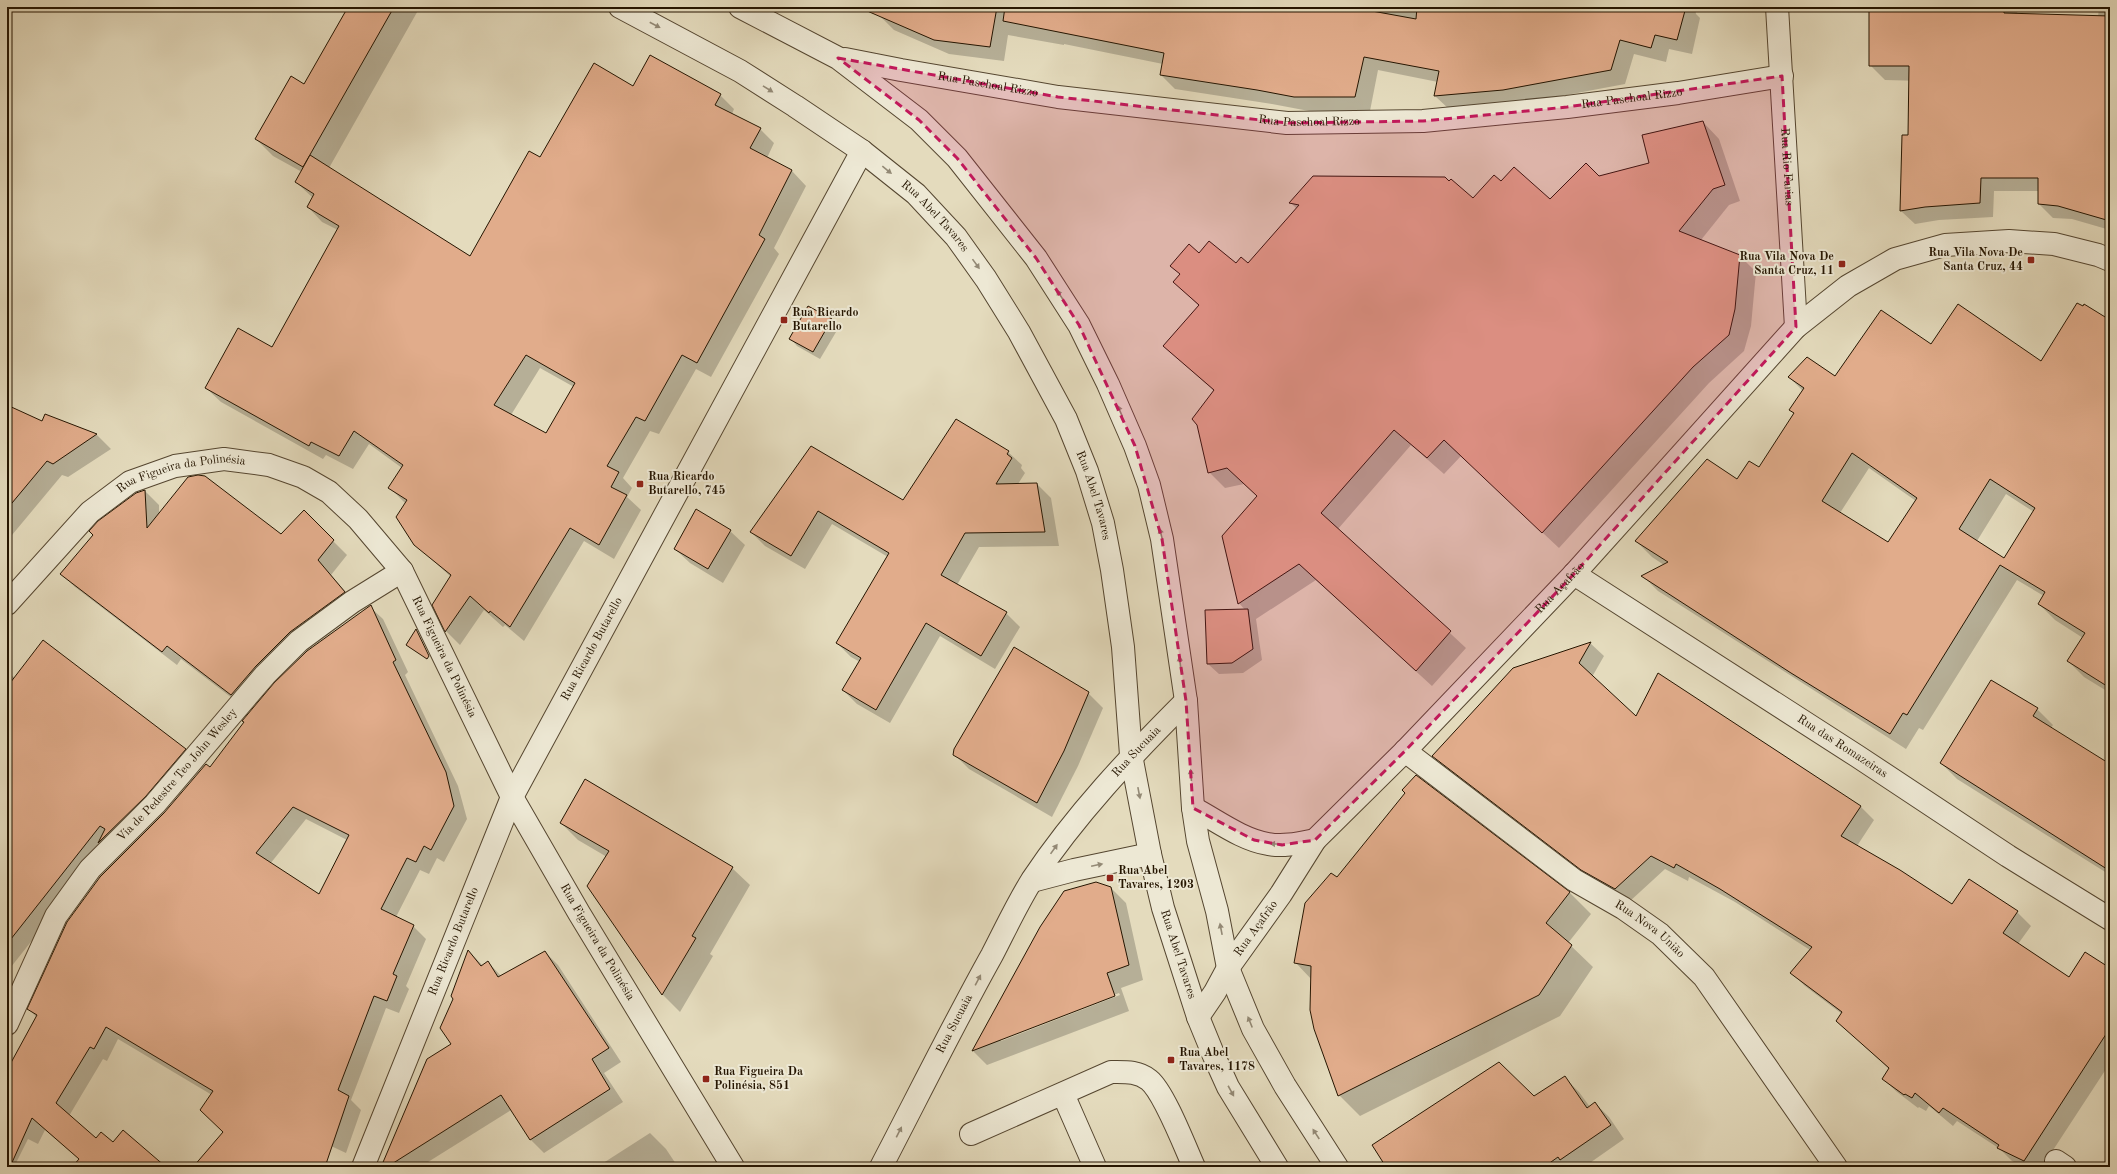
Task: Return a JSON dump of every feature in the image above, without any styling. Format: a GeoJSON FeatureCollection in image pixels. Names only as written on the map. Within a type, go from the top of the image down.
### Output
{"type":"FeatureCollection","features":[{"type":"Feature","properties":{"kind":"street","name":"Rua Abel Tavares"},"geometry":{"type":"LineString","coordinates":[[620,7],[740,71],[862,150],[916,194],[956,237],[986,279],[1019,332],[1066,419],[1087,470],[1103,523],[1112,570],[1123,647],[1131,755],[1150,854],[1163,908],[1198,1017],[1228,1087],[1269,1164]]}},
{"type":"Feature","properties":{"kind":"street"},"geometry":{"type":"LineString","coordinates":[[740,7],[838,58],[919,120],[957,158],[1036,258],[1079,325],[1111,391],[1135,446],[1148,485],[1162,538],[1186,701],[1193,808],[1198,841],[1217,911],[1228,968],[1253,1029],[1285,1086],[1337,1167]]}},
{"type":"Feature","properties":{"kind":"street","name":"Rua Rio Farias"},"geometry":{"type":"LineString","coordinates":[[1777,7],[1796,326]]}},
{"type":"Feature","properties":{"kind":"street","name":"Rua Paschoal Rizzo"},"geometry":{"type":"LineString","coordinates":[[838,58],[1058,96],[1287,123],[1424,121],[1567,107],[1678,93],[1782,76]]}},
{"type":"Feature","properties":{"kind":"street","name":"Rua Ricardo Butarello"},"geometry":{"type":"LineString","coordinates":[[362,1167],[512,797],[862,150]]}},
{"type":"Feature","properties":{"kind":"street","name":"Rua Açafrão"},"geometry":{"type":"LineString","coordinates":[[1198,1017],[1215,992],[1228,968],[1281,894],[1314,840],[1405,750],[1574,574],[1796,326],[1848,286],[1895,258],[1945,245],[2009,241],[2054,244],[2098,255],[2110,260]]}},
{"type":"Feature","properties":{"kind":"street","name":"Rua Figueira da Polinésia"},"geometry":{"type":"LineString","coordinates":[[7,604],[90,512],[130,482],[175,466],[224,459],[269,465],[303,477],[329,492],[358,519],[402,571],[512,797],[579,913],[733,1167]]}},
{"type":"Feature","properties":{"kind":"street","name":"Via de Pedestre Teo John Wesley"},"geometry":{"type":"LineString","coordinates":[[7,1024],[56,916],[90,869],[155,804],[266,675],[299,641],[352,602],[402,571]]}},
{"type":"Feature","properties":{"kind":"street","name":"Rua das Romazeiras"},"geometry":{"type":"LineString","coordinates":[[1574,574],[1851,751],[2008,856],[2110,919]]}},
{"type":"Feature","properties":{"kind":"street","name":"Rua Sucuaia"},"geometry":{"type":"LineString","coordinates":[[881,1167],[977,981],[1032,881],[1064,834],[1131,755],[1186,701]]}},
{"type":"Feature","properties":{"kind":"street","name":"Rua Nova União"},"geometry":{"type":"LineString","coordinates":[[1405,750],[1574,880],[1623,908],[1666,939],[1704,977],[1836,1167]]}},
{"type":"Feature","properties":{"kind":"street"},"geometry":{"type":"LineString","coordinates":[[1193,808],[1234,830],[1268,844],[1296,844],[1314,840]]}},
{"type":"Feature","properties":{"kind":"street"},"geometry":{"type":"LineString","coordinates":[[1032,881],[1074,870],[1150,854]]}},
{"type":"Feature","properties":{"kind":"street"},"geometry":{"type":"LineString","coordinates":[[971,1134],[1111,1072],[1132,1071],[1149,1080],[1160,1094],[1191,1166]]}},
{"type":"Feature","properties":{"kind":"street"},"geometry":{"type":"LineString","coordinates":[[1063,1094],[1095,1167]]}},
{"type":"Feature","properties":{"kind":"highlighted area"},"geometry":{"type":"Polygon","coordinates":[[[838,58],[1058,97],[1287,123],[1423,121],[1567,107],[1782,76],[1796,327],[1574,574],[1405,751],[1315,840],[1282,845],[1254,840],[1193,808],[1186,701],[1162,539],[1135,446],[1079,325],[1036,258],[957,158],[919,120],[838,58]]]}},
{"type":"Feature","properties":{"kind":"building"},"geometry":{"type":"Polygon","coordinates":[[[348,7],[394,7],[303,167],[255,139],[291,76],[304,84],[348,7]]]}},
{"type":"Feature","properties":{"kind":"building"},"geometry":{"type":"Polygon","coordinates":[[[858,7],[997,7],[990,47],[934,40],[858,7]]]}},
{"type":"Feature","properties":{"kind":"building"},"geometry":{"type":"Polygon","coordinates":[[[1005,7],[1350,7],[1416,19],[1417,7],[1686,7],[1677,40],[1655,35],[1651,48],[1620,40],[1611,70],[1503,90],[1434,96],[1439,71],[1364,57],[1355,97],[1294,97],[1160,75],[1164,53],[1003,21],[1005,7]]]}},
{"type":"Feature","properties":{"kind":"building"},"geometry":{"type":"Polygon","coordinates":[[[1869,7],[2004,7],[2004,13],[2110,16],[2108,98],[2110,97],[2110,221],[2058,206],[2038,204],[2038,178],[1981,178],[1980,203],[1925,207],[1900,211],[1902,135],[1908,135],[1909,66],[1869,66],[1869,7]]]}},
{"type":"Feature","properties":{"kind":"building"},"geometry":{"type":"Polygon","coordinates":[[[650,55],[721,94],[715,105],[761,128],[750,148],[792,170],[759,235],[765,239],[697,363],[682,355],[645,421],[636,417],[607,466],[619,472],[611,487],[627,495],[599,545],[570,528],[510,627],[490,611],[489,613],[470,596],[445,632],[432,605],[451,575],[414,545],[396,517],[407,500],[388,488],[403,465],[354,431],[339,456],[311,442],[309,446],[205,388],[238,328],[272,347],[339,226],[307,207],[314,194],[295,182],[310,155],[470,256],[529,151],[540,157],[594,63],[633,86],[650,55]],[[526,355],[494,405],[546,433],[575,383],[526,355]]]}},
{"type":"Feature","properties":{"kind":"building"},"geometry":{"type":"Polygon","coordinates":[[[1703,121],[1725,185],[1713,189],[1679,231],[1740,255],[1735,309],[1729,335],[1693,367],[1542,533],[1444,440],[1427,458],[1394,430],[1321,513],[1451,631],[1416,671],[1299,564],[1238,604],[1222,536],[1257,496],[1227,468],[1208,473],[1197,425],[1192,419],[1214,390],[1163,346],[1199,305],[1173,282],[1180,274],[1170,266],[1189,244],[1199,253],[1209,241],[1236,263],[1241,257],[1248,263],[1299,205],[1289,203],[1313,176],[1445,177],[1449,181],[1451,179],[1473,198],[1494,175],[1501,181],[1514,167],[1550,199],[1586,163],[1599,176],[1649,163],[1642,135],[1703,121]]]}},
{"type":"Feature","properties":{"kind":"building"},"geometry":{"type":"Polygon","coordinates":[[[2077,303],[2083,306],[2084,304],[2110,320],[2110,688],[2067,661],[2085,633],[2038,604],[2045,592],[2000,565],[1907,715],[1903,713],[1890,734],[1791,673],[1641,576],[1668,562],[1635,541],[1707,459],[1737,479],[1749,461],[1759,467],[1794,413],[1789,410],[1804,388],[1788,377],[1807,357],[1835,376],[1881,310],[1931,344],[1958,304],[2041,361],[2077,303]],[[1852,453],[1822,501],[1888,542],[1917,498],[1852,453]],[[1990,479],[1959,529],[2004,558],[2035,508],[1990,479]]]}},
{"type":"Feature","properties":{"kind":"building"},"geometry":{"type":"Polygon","coordinates":[[[808,306],[832,319],[813,352],[789,339],[808,306]]]}},
{"type":"Feature","properties":{"kind":"building"},"geometry":{"type":"Polygon","coordinates":[[[7,405],[42,421],[45,414],[97,434],[53,464],[47,461],[7,509],[7,405]]]}},
{"type":"Feature","properties":{"kind":"building"},"geometry":{"type":"Polygon","coordinates":[[[956,419],[1009,451],[1007,454],[1012,458],[996,484],[1037,483],[1045,532],[965,533],[941,575],[1007,612],[981,656],[926,623],[876,710],[842,690],[861,658],[836,643],[889,553],[818,511],[791,556],[750,532],[811,446],[903,500],[956,419]]]}},
{"type":"Feature","properties":{"kind":"building"},"geometry":{"type":"Polygon","coordinates":[[[198,475],[205,476],[281,534],[304,510],[334,540],[318,560],[345,592],[290,632],[256,666],[231,695],[167,646],[162,652],[60,574],[93,535],[89,531],[98,521],[136,493],[145,490],[147,528],[188,477],[198,475]]]}},
{"type":"Feature","properties":{"kind":"building"},"geometry":{"type":"Polygon","coordinates":[[[696,509],[731,530],[708,569],[674,549],[696,509]]]}},
{"type":"Feature","properties":{"kind":"building"},"geometry":{"type":"Polygon","coordinates":[[[371,605],[396,660],[393,662],[446,772],[454,806],[431,850],[424,846],[416,862],[407,858],[381,909],[414,925],[393,974],[397,976],[387,1001],[374,996],[338,1090],[349,1096],[325,1167],[193,1167],[223,1132],[200,1110],[213,1091],[106,1027],[94,1049],[90,1047],[56,1103],[96,1138],[101,1132],[113,1142],[123,1130],[166,1167],[72,1167],[79,1159],[32,1118],[10,1167],[7,1167],[7,1070],[37,1015],[27,1009],[67,922],[100,877],[164,813],[206,764],[210,767],[244,722],[242,721],[274,683],[307,651],[371,605]],[[293,807],[256,853],[319,894],[349,835],[293,807]]]}},
{"type":"Feature","properties":{"kind":"building"},"geometry":{"type":"Polygon","coordinates":[[[1248,609],[1253,649],[1232,663],[1207,664],[1205,610],[1248,609]]]}},
{"type":"Feature","properties":{"kind":"building"},"geometry":{"type":"Polygon","coordinates":[[[416,629],[429,656],[427,659],[406,645],[416,629]]]}},
{"type":"Feature","properties":{"kind":"building"},"geometry":{"type":"Polygon","coordinates":[[[43,640],[186,749],[146,796],[98,843],[105,829],[100,826],[7,944],[7,687],[43,640]]]}},
{"type":"Feature","properties":{"kind":"building"},"geometry":{"type":"Polygon","coordinates":[[[1591,642],[1579,663],[1636,716],[1658,673],[1861,806],[1841,836],[1900,870],[1952,904],[1969,879],[2018,911],[2003,933],[2069,977],[2085,952],[2110,968],[2110,1028],[2024,1161],[1997,1148],[1999,1145],[1943,1108],[1939,1113],[1915,1093],[1912,1098],[1905,1094],[1904,1095],[1882,1079],[1889,1068],[1836,1021],[1842,1012],[1790,973],[1812,947],[1720,889],[1676,864],[1674,868],[1651,856],[1615,889],[1581,870],[1432,756],[1513,668],[1591,642]]]}},
{"type":"Feature","properties":{"kind":"building"},"geometry":{"type":"Polygon","coordinates":[[[1014,647],[1089,692],[1064,751],[1037,803],[953,755],[954,749],[1014,647]]]}},
{"type":"Feature","properties":{"kind":"building"},"geometry":{"type":"Polygon","coordinates":[[[1991,680],[2038,708],[2033,716],[2110,764],[2110,871],[1940,763],[1991,680]]]}},
{"type":"Feature","properties":{"kind":"building"},"geometry":{"type":"Polygon","coordinates":[[[1416,775],[1570,892],[1546,923],[1572,945],[1539,995],[1338,1096],[1314,1029],[1310,1010],[1311,966],[1294,963],[1305,903],[1331,873],[1337,877],[1405,793],[1402,790],[1416,775]]]}},
{"type":"Feature","properties":{"kind":"building"},"geometry":{"type":"Polygon","coordinates":[[[585,779],[733,867],[692,936],[696,938],[662,995],[587,886],[609,851],[560,823],[585,779]]]}},
{"type":"Feature","properties":{"kind":"building"},"geometry":{"type":"Polygon","coordinates":[[[1096,882],[1111,887],[1129,965],[1107,973],[1115,996],[972,1051],[1040,927],[1064,891],[1096,882]]]}},
{"type":"Feature","properties":{"kind":"building"},"geometry":{"type":"Polygon","coordinates":[[[468,950],[481,966],[488,961],[498,977],[545,951],[609,1048],[592,1059],[610,1089],[530,1140],[501,1095],[387,1167],[381,1167],[427,1059],[451,1044],[440,1028],[453,999],[451,996],[468,950]]]}},
{"type":"Feature","properties":{"kind":"building"},"geometry":{"type":"Polygon","coordinates":[[[1499,1062],[1534,1096],[1565,1076],[1587,1108],[1595,1102],[1611,1125],[1560,1160],[1558,1157],[1544,1167],[1386,1167],[1372,1145],[1499,1062]]]}},
{"type":"Feature","properties":{"kind":"place","name":"Rua Vila Nova De Santa Cruz, 44"},"geometry":{"type":"Point","coordinates":[2031,260]}},
{"type":"Feature","properties":{"kind":"place","name":"Rua Vila Nova De Santa Cruz, 11"},"geometry":{"type":"Point","coordinates":[1842,264]}},
{"type":"Feature","properties":{"kind":"place","name":"Rua Ricardo Butarello"},"geometry":{"type":"Point","coordinates":[784,320]}},
{"type":"Feature","properties":{"kind":"place","name":"Rua Ricardo Butarello, 745"},"geometry":{"type":"Point","coordinates":[640,484]}},
{"type":"Feature","properties":{"kind":"place","name":"Rua Abel Tavares, 1203"},"geometry":{"type":"Point","coordinates":[1110,878]}},
{"type":"Feature","properties":{"kind":"place","name":"Rua Abel Tavares, 1178"},"geometry":{"type":"Point","coordinates":[1171,1060]}},
{"type":"Feature","properties":{"kind":"place","name":"Rua Figueira Da Polinésia, 851"},"geometry":{"type":"Point","coordinates":[706,1079]}}]}
